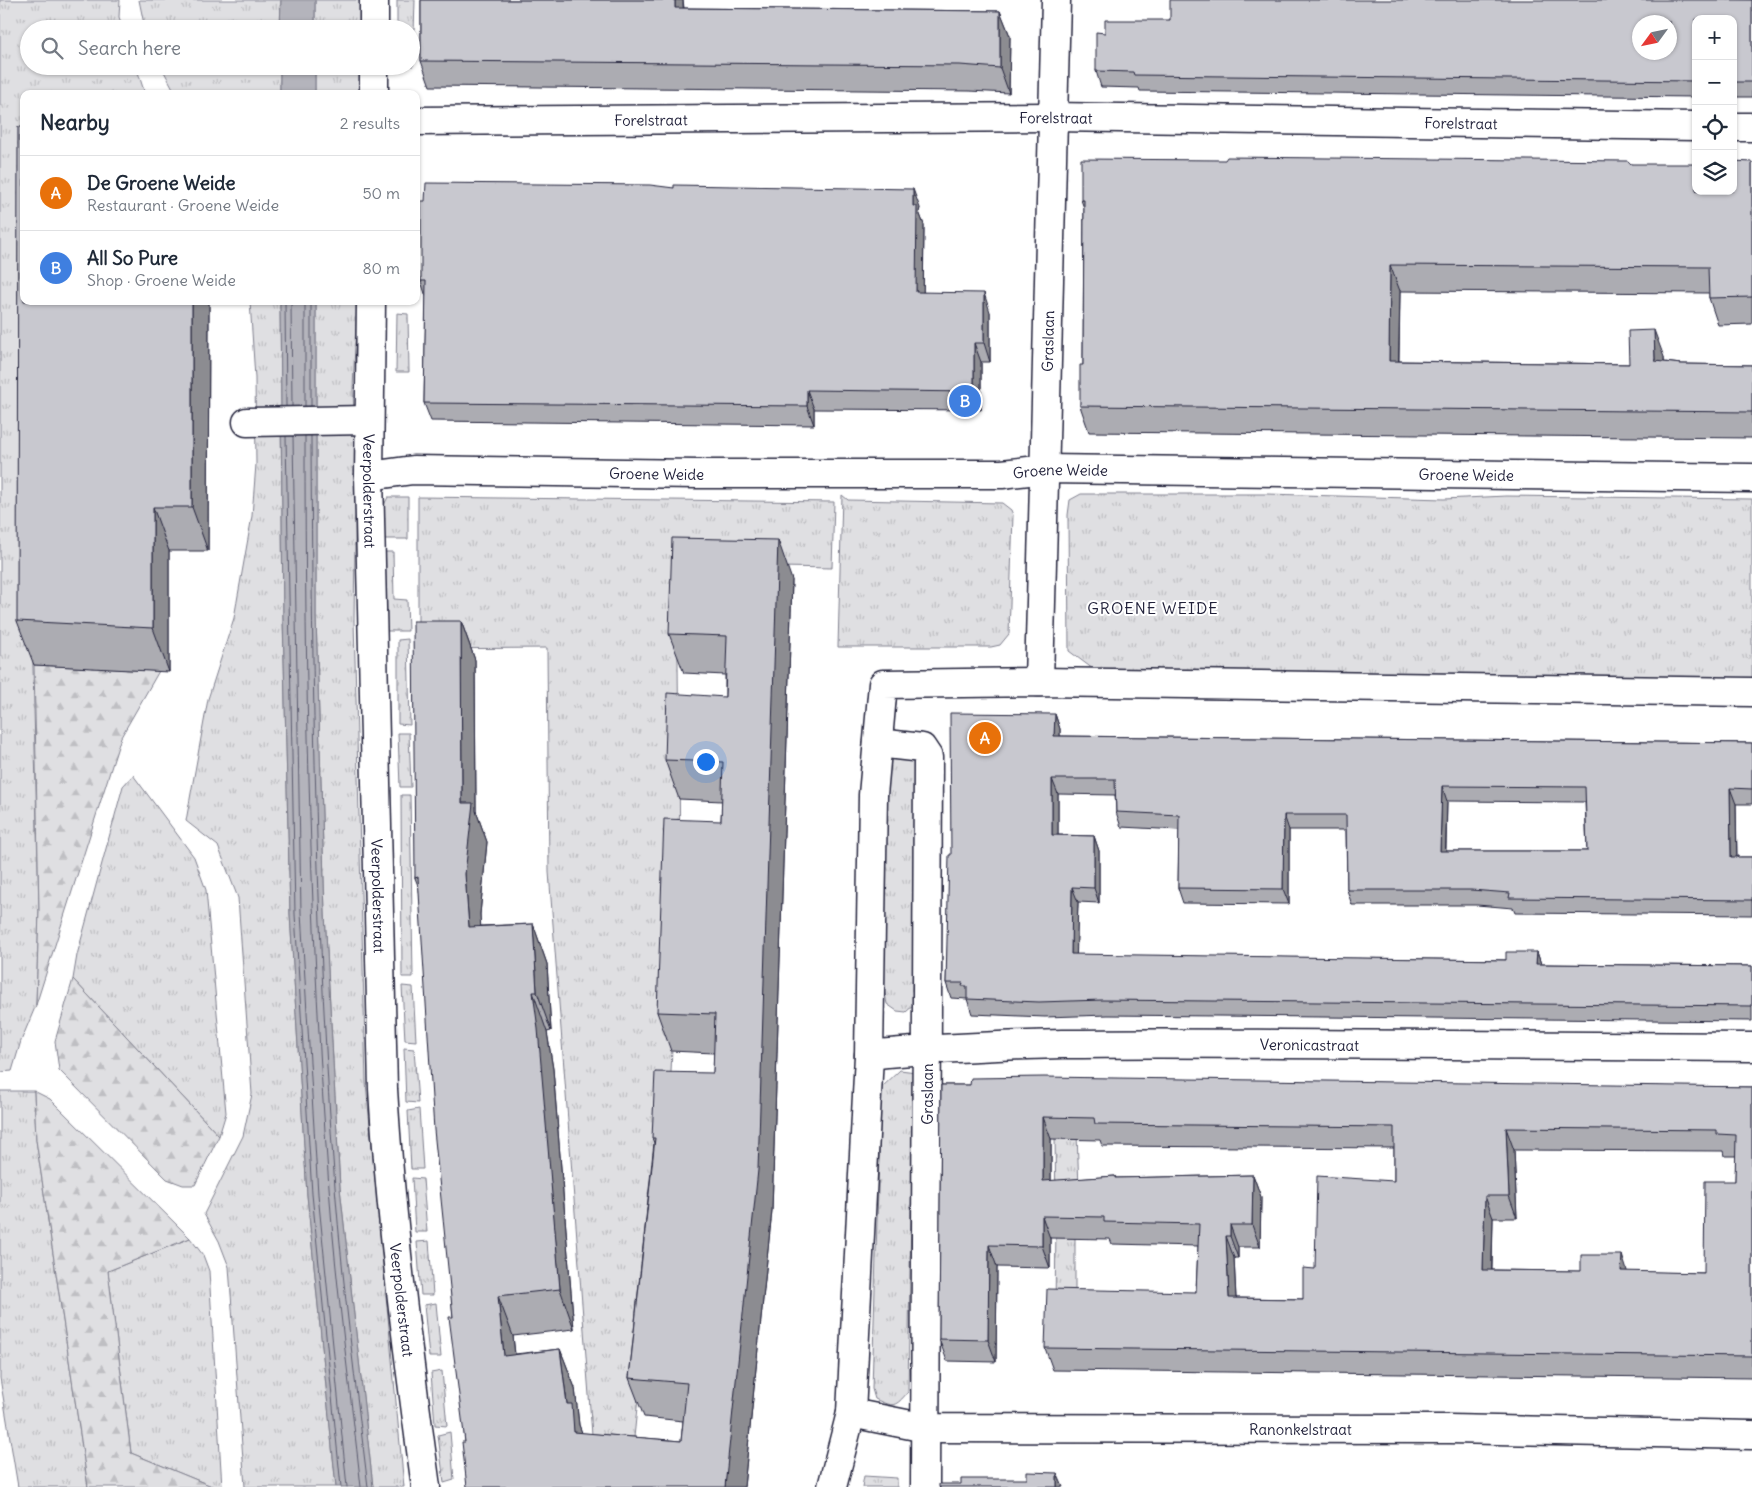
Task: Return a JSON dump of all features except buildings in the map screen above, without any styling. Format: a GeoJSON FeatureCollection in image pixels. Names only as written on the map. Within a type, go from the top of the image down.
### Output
{"type":"FeatureCollection","features":[{"type":"Feature","properties":{"kind":"street"},"geometry":{"type":"LineString","coordinates":[[374,0],[374,20]]}},
{"type":"Feature","properties":{"kind":"street","name":"Graslaan"},"geometry":{"type":"LineString","coordinates":[[1039,682],[1046,470],[1052,117],[1056,0]]}},
{"type":"Feature","properties":{"kind":"street"},"geometry":{"type":"LineString","coordinates":[[374,75],[374,90]]}},
{"type":"Feature","properties":{"kind":"street","name":"Forelstraat"},"geometry":{"type":"LineString","coordinates":[[420,120],[1052,117],[1692,126]]}},
{"type":"Feature","properties":{"kind":"street"},"geometry":{"type":"LineString","coordinates":[[1737,127],[1752,127]]}},
{"type":"Feature","properties":{"kind":"street","name":"Veerpolderstraat"},"geometry":{"type":"LineString","coordinates":[[371,305],[358,420],[369,476],[384,1098],[401,1300],[426,1487]]}},
{"type":"Feature","properties":{"kind":"street"},"geometry":{"type":"LineString","coordinates":[[256,422],[358,420]]}},
{"type":"Feature","properties":{"kind":"street","name":"Groene Weide"},"geometry":{"type":"LineString","coordinates":[[369,476],[413,470],[697,474],[1002,474],[1046,470],[1752,478]]}},
{"type":"Feature","properties":{"kind":"street"},"geometry":{"type":"LineString","coordinates":[[832,1487],[851,1413],[869,1055],[873,795],[883,684],[1039,682],[1752,692]]}},
{"type":"Feature","properties":{"kind":"street","name":"Graslaan"},"geometry":{"type":"LineString","coordinates":[[878,743],[922,748],[928,757],[925,1487]]}},
{"type":"Feature","properties":{"kind":"street","name":"Veronicastraat"},"geometry":{"type":"LineString","coordinates":[[869,1055],[928,1049],[1223,1044],[1752,1047]]}},
{"type":"Feature","properties":{"kind":"street","name":"Ranonkelstraat"},"geometry":{"type":"LineString","coordinates":[[851,1413],[926,1428],[1450,1429],[1752,1435]]}},
{"type":"Feature","properties":{"kind":"green space"},"geometry":{"type":"Polygon","coordinates":[[[0,0],[120,0],[120,20],[20,20],[20,75],[139,75],[144,90],[20,90],[20,305],[24,305],[39,910],[36,1005],[21,1041],[12,1071],[0,1072],[0,0]]]}},
{"type":"Feature","properties":{"kind":"green space"},"geometry":{"type":"Polygon","coordinates":[[[139,0],[281,0],[280,20],[143,20],[139,0]]]}},
{"type":"Feature","properties":{"kind":"green space"},"geometry":{"type":"Polygon","coordinates":[[[315,0],[362,0],[363,20],[315,20],[315,0]]]}},
{"type":"Feature","properties":{"kind":"green space"},"geometry":{"type":"Polygon","coordinates":[[[397,0],[415,0],[414,20],[397,20],[397,0]]]}},
{"type":"Feature","properties":{"kind":"green space"},"geometry":{"type":"Polygon","coordinates":[[[166,75],[280,75],[280,90],[174,90],[166,75]]]}},
{"type":"Feature","properties":{"kind":"green space"},"geometry":{"type":"Polygon","coordinates":[[[315,75],[362,75],[361,90],[315,90],[315,75]]]}},
{"type":"Feature","properties":{"kind":"green space"},"geometry":{"type":"Polygon","coordinates":[[[250,305],[280,305],[283,617],[290,914],[307,1195],[336,1487],[245,1487],[229,1267],[219,1241],[204,1214],[243,1136],[252,1094],[238,898],[218,846],[186,821],[208,699],[234,618],[252,516],[256,464],[255,378],[250,305]]]}},
{"type":"Feature","properties":{"kind":"green space"},"geometry":{"type":"Polygon","coordinates":[[[316,305],[357,305],[353,389],[356,470],[354,621],[366,1083],[404,1487],[373,1487],[340,1188],[325,914],[316,617],[316,305]]]}},
{"type":"Feature","properties":{"kind":"green space"},"geometry":{"type":"Polygon","coordinates":[[[397,313],[408,314],[409,372],[396,372],[397,313]]]}},
{"type":"Feature","properties":{"kind":"green space"},"geometry":{"type":"Polygon","coordinates":[[[1081,494],[1267,494],[1444,499],[1506,496],[1752,499],[1752,678],[1093,669],[1069,651],[1068,515],[1070,500],[1081,494]]]}},
{"type":"Feature","properties":{"kind":"green space"},"geometry":{"type":"Polygon","coordinates":[[[842,495],[848,500],[1002,503],[1011,510],[1013,515],[1009,634],[1000,645],[991,647],[838,647],[842,495]]]}},
{"type":"Feature","properties":{"kind":"green space"},"geometry":{"type":"Polygon","coordinates":[[[388,497],[408,497],[408,539],[384,539],[383,507],[388,497]]]}},
{"type":"Feature","properties":{"kind":"green space"},"geometry":{"type":"Polygon","coordinates":[[[418,497],[834,502],[832,568],[677,565],[680,859],[671,1072],[629,1487],[596,1487],[549,872],[547,648],[418,649],[418,497]]]}},
{"type":"Feature","properties":{"kind":"green space"},"geometry":{"type":"Polygon","coordinates":[[[384,552],[393,552],[394,599],[407,600],[408,631],[385,631],[384,552]]]}},
{"type":"Feature","properties":{"kind":"green space"},"geometry":{"type":"Polygon","coordinates":[[[408,639],[410,725],[398,724],[398,640],[408,639]]]}},
{"type":"Feature","properties":{"kind":"green space"},"geometry":{"type":"Polygon","coordinates":[[[34,665],[159,671],[121,737],[36,1005],[39,910],[34,665]]]}},
{"type":"Feature","properties":{"kind":"green space"},"geometry":{"type":"Polygon","coordinates":[[[398,733],[409,733],[411,787],[400,787],[398,733]]]}},
{"type":"Feature","properties":{"kind":"green space"},"geometry":{"type":"Polygon","coordinates":[[[919,753],[912,990],[915,1004],[906,1012],[897,1011],[887,1004],[884,989],[888,756],[919,753]]]}},
{"type":"Feature","properties":{"kind":"green space"},"geometry":{"type":"Polygon","coordinates":[[[133,775],[194,857],[206,890],[226,1113],[219,1136],[73,979],[77,955],[123,786],[133,775]]]}},
{"type":"Feature","properties":{"kind":"green space"},"geometry":{"type":"Polygon","coordinates":[[[401,795],[410,795],[413,977],[402,977],[401,795]]]}},
{"type":"Feature","properties":{"kind":"green space"},"geometry":{"type":"Polygon","coordinates":[[[73,979],[219,1136],[195,1185],[183,1185],[167,1179],[59,1070],[55,1041],[73,979]]]}},
{"type":"Feature","properties":{"kind":"green space"},"geometry":{"type":"Polygon","coordinates":[[[402,986],[413,987],[416,1041],[405,1040],[402,986]]]}},
{"type":"Feature","properties":{"kind":"green space"},"geometry":{"type":"Polygon","coordinates":[[[404,1048],[414,1049],[418,1103],[406,1102],[404,1048]]]}},
{"type":"Feature","properties":{"kind":"green space"},"geometry":{"type":"Polygon","coordinates":[[[900,1070],[916,1072],[911,1211],[908,1392],[900,1401],[890,1405],[875,1399],[872,1389],[881,1088],[900,1070]]]}},
{"type":"Feature","properties":{"kind":"green space"},"geometry":{"type":"Polygon","coordinates":[[[0,1091],[34,1091],[36,1140],[88,1487],[18,1487],[0,1378],[0,1091]]]}},
{"type":"Feature","properties":{"kind":"green space"},"geometry":{"type":"Polygon","coordinates":[[[34,1091],[50,1099],[190,1238],[108,1271],[131,1453],[214,1487],[88,1487],[36,1140],[34,1091]]]}},
{"type":"Feature","properties":{"kind":"green space"},"geometry":{"type":"Polygon","coordinates":[[[419,1109],[423,1169],[411,1169],[408,1111],[419,1109]]]}},
{"type":"Feature","properties":{"kind":"green space"},"geometry":{"type":"Polygon","coordinates":[[[1055,1134],[1077,1134],[1080,1215],[1056,1216],[1055,1134]]]}},
{"type":"Feature","properties":{"kind":"green space"},"geometry":{"type":"Polygon","coordinates":[[[412,1178],[423,1179],[427,1232],[415,1232],[412,1178]]]}},
{"type":"Feature","properties":{"kind":"green space"},"geometry":{"type":"Polygon","coordinates":[[[1056,1222],[1075,1222],[1075,1311],[1055,1311],[1056,1222]]]}},
{"type":"Feature","properties":{"kind":"green space"},"geometry":{"type":"Polygon","coordinates":[[[190,1238],[203,1255],[209,1271],[222,1487],[214,1487],[131,1453],[108,1271],[190,1238]]]}},
{"type":"Feature","properties":{"kind":"green space"},"geometry":{"type":"Polygon","coordinates":[[[429,1241],[433,1295],[421,1295],[417,1242],[429,1241]]]}},
{"type":"Feature","properties":{"kind":"green space"},"geometry":{"type":"Polygon","coordinates":[[[436,1303],[441,1357],[429,1357],[424,1305],[436,1303]]]}},
{"type":"Feature","properties":{"kind":"green space"},"geometry":{"type":"Polygon","coordinates":[[[442,1371],[447,1426],[435,1425],[431,1373],[442,1371]]]}},
{"type":"Feature","properties":{"kind":"green space"},"geometry":{"type":"Polygon","coordinates":[[[450,1432],[454,1480],[444,1483],[438,1435],[450,1432]]]}},
{"type":"Feature","properties":{"kind":"green space"},"geometry":{"type":"Polygon","coordinates":[[[864,1476],[897,1478],[897,1487],[862,1487],[864,1476]]]}},
{"type":"Feature","properties":{"kind":"water"},"geometry":{"type":"Polygon","coordinates":[[[281,0],[315,0],[315,20],[280,20],[281,0]]]}},
{"type":"Feature","properties":{"kind":"water"},"geometry":{"type":"Polygon","coordinates":[[[280,75],[315,75],[315,90],[280,90],[280,75]]]}},
{"type":"Feature","properties":{"kind":"water"},"geometry":{"type":"Polygon","coordinates":[[[280,305],[316,305],[316,617],[325,914],[340,1188],[373,1487],[336,1487],[307,1195],[290,914],[283,617],[280,305]]]}},
{"type":"Feature","properties":{"kind":"place","name":"All So Pure"},"geometry":{"type":"Point","coordinates":[965,401]}},
{"type":"Feature","properties":{"kind":"place","name":"De Groene Weide"},"geometry":{"type":"Point","coordinates":[985,738]}},
{"type":"Feature","properties":{"kind":"district","name":"GROENE WEIDE"},"geometry":{"type":"Point","coordinates":[1153,608]}}]}
